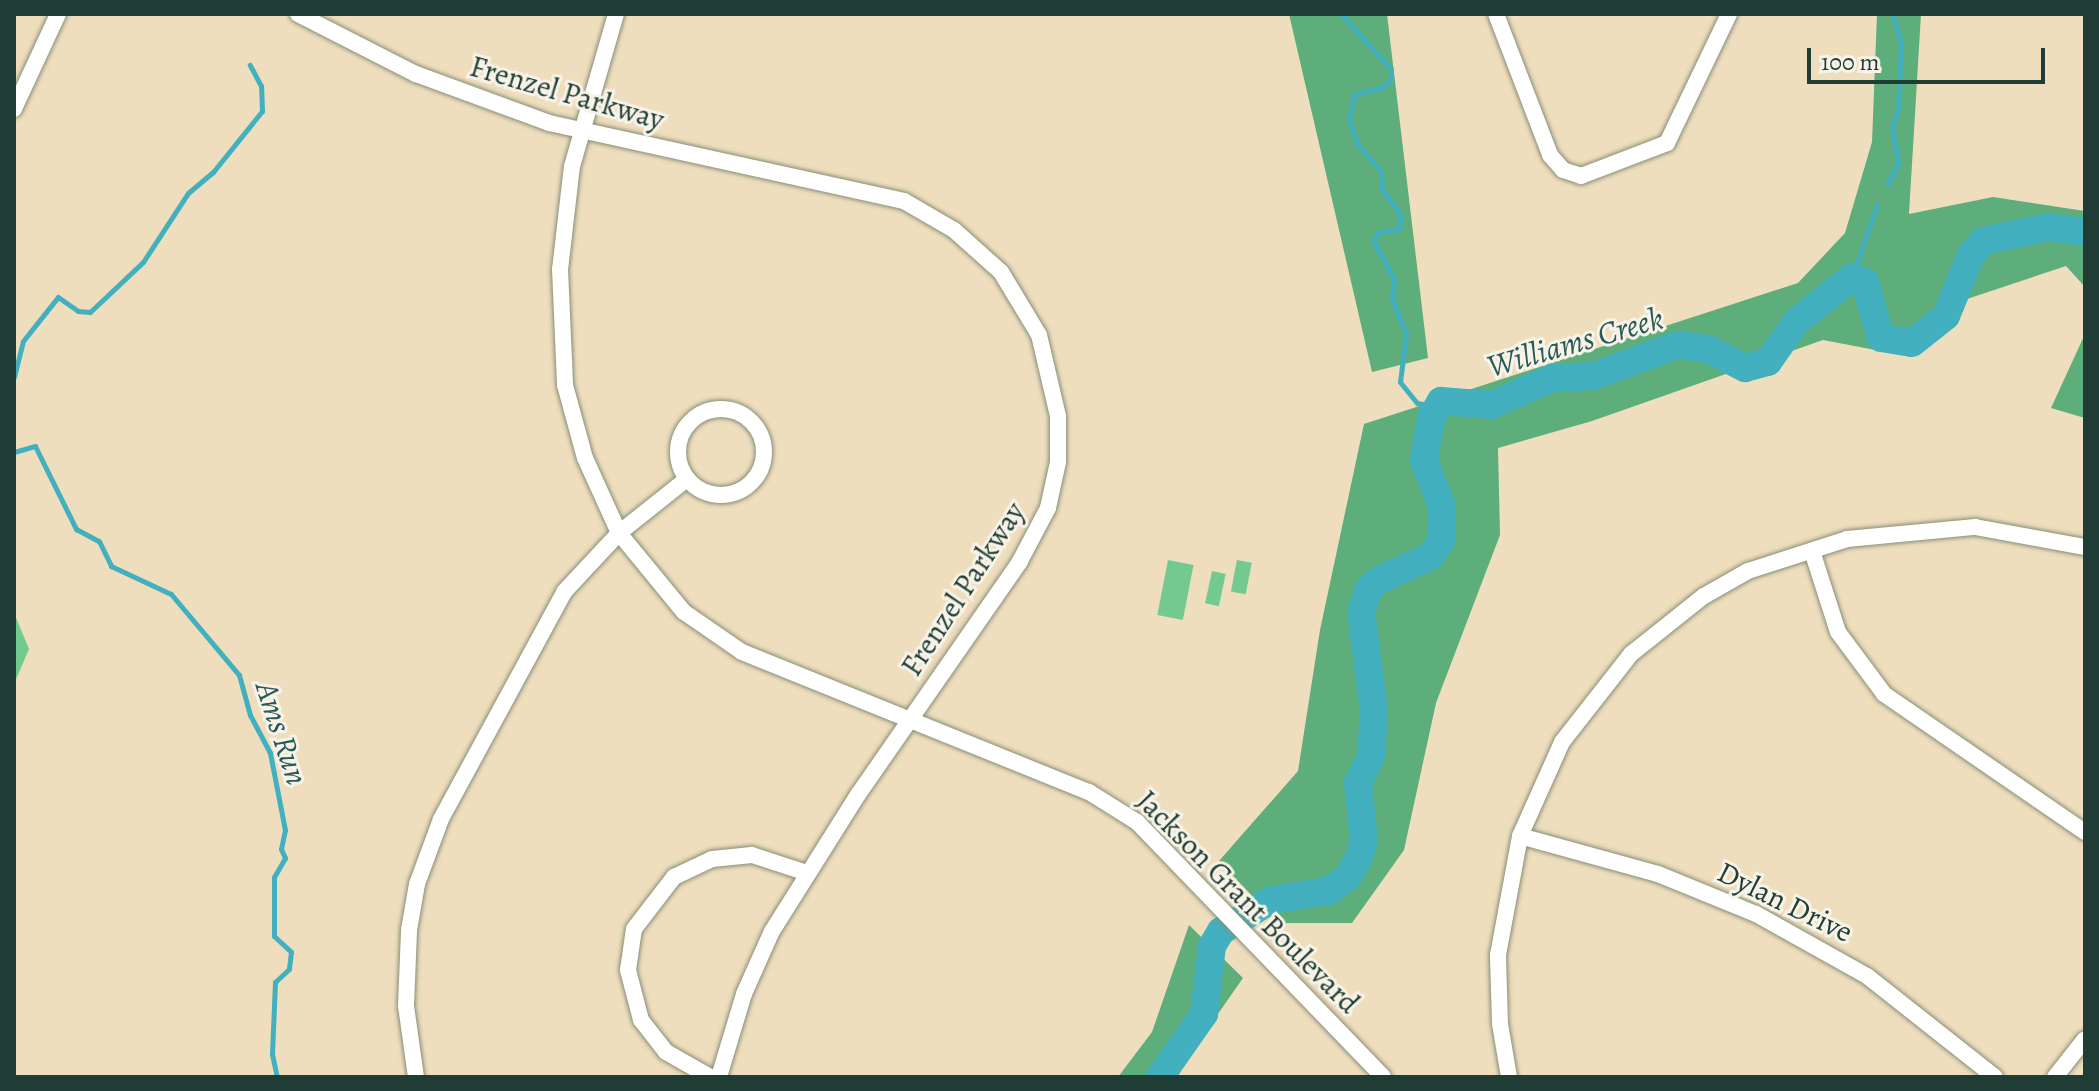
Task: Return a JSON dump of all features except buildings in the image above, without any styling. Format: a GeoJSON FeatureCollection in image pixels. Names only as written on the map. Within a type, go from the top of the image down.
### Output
{"type":"FeatureCollection","features":[{"type":"Feature","properties":{"kind":"street"},"geometry":{"type":"LineString","coordinates":[[14,109],[58,14]]}},
{"type":"Feature","properties":{"kind":"street","name":"Frenzel Parkway"},"geometry":{"type":"LineString","coordinates":[[298,14],[416,74],[581,132],[904,201],[977,249],[1001,272],[1028,313],[1058,416],[1056,482],[1034,538],[807,873],[758,959],[719,1077]]}},
{"type":"Feature","properties":{"kind":"street","name":"Jackson Grant Boulevard"},"geometry":{"type":"LineString","coordinates":[[616,14],[581,132],[562,222],[565,385],[585,458],[619,533],[656,581],[705,628],[768,666],[1089,792],[1137,822],[1383,1077]]}},
{"type":"Feature","properties":{"kind":"street"},"geometry":{"type":"LineString","coordinates":[[1496,14],[1552,159],[1581,176],[1667,143],[1729,14]]}},
{"type":"Feature","properties":{"kind":"street"},"geometry":{"type":"LineString","coordinates":[[730,409],[756,425],[763,438],[763,465],[748,487],[723,495],[697,488],[687,479],[678,450],[689,423],[701,413],[730,409]]}},
{"type":"Feature","properties":{"kind":"street"},"geometry":{"type":"LineString","coordinates":[[416,1077],[405,974],[414,899],[427,851],[541,629],[575,580],[619,533],[687,479]]}},
{"type":"Feature","properties":{"kind":"street"},"geometry":{"type":"LineString","coordinates":[[1509,1077],[1500,1024],[1498,955],[1520,836],[1562,742],[1631,654],[1715,590],[1748,571],[1881,532],[1975,527],[2085,547]]}},
{"type":"Feature","properties":{"kind":"street"},"geometry":{"type":"LineString","coordinates":[[1812,551],[1838,632],[1884,694],[2085,832]]}},
{"type":"Feature","properties":{"kind":"street","name":"Dylan Drive"},"geometry":{"type":"LineString","coordinates":[[1520,836],[1658,874],[1756,914],[1867,976],[1995,1077]]}},
{"type":"Feature","properties":{"kind":"street"},"geometry":{"type":"LineString","coordinates":[[710,1077],[666,1052],[641,1020],[628,970],[634,929],[674,877],[712,859],[763,856],[807,873]]}},
{"type":"Feature","properties":{"kind":"street"},"geometry":{"type":"LineString","coordinates":[[2055,1077],[2085,1039]]}},
{"type":"Feature","properties":{"kind":"green space"},"geometry":{"type":"Polygon","coordinates":[[[1289,14],[1387,14],[1428,358],[1372,372],[1289,14]]]}},
{"type":"Feature","properties":{"kind":"green space"},"geometry":{"type":"Polygon","coordinates":[[[1877,14],[1921,14],[1909,214],[1993,197],[2085,211],[2085,287],[2066,266],[1967,299],[1912,357],[1823,340],[1592,421],[1498,448],[1500,535],[1436,703],[1404,850],[1352,923],[1278,923],[1219,861],[1298,771],[1320,630],[1364,424],[1798,283],[1845,233],[1872,142],[1877,14]]]}},
{"type":"Feature","properties":{"kind":"green space"},"geometry":{"type":"Polygon","coordinates":[[[2085,334],[2085,418],[2051,408],[2085,334]]]}},
{"type":"Feature","properties":{"kind":"green space"},"geometry":{"type":"Polygon","coordinates":[[[1168,560],[1194,565],[1183,620],[1157,615],[1168,560]]]}},
{"type":"Feature","properties":{"kind":"green space"},"geometry":{"type":"Polygon","coordinates":[[[1237,560],[1252,563],[1246,594],[1231,591],[1237,560]]]}},
{"type":"Feature","properties":{"kind":"green space"},"geometry":{"type":"Polygon","coordinates":[[[1212,571],[1226,574],[1219,606],[1205,603],[1212,571]]]}},
{"type":"Feature","properties":{"kind":"green space"},"geometry":{"type":"Polygon","coordinates":[[[14,613],[29,649],[14,684],[14,613]]]}},
{"type":"Feature","properties":{"kind":"green space"},"geometry":{"type":"Polygon","coordinates":[[[1189,925],[1243,978],[1174,1077],[1118,1077],[1152,1032],[1189,925]]]}},
{"type":"Feature","properties":{"kind":"waterway"},"geometry":{"type":"LineString","coordinates":[[1341,14],[1391,69],[1391,79],[1382,87],[1354,95],[1349,119],[1358,145],[1381,171],[1382,189],[1401,215],[1399,229],[1379,232],[1373,240],[1394,279],[1392,299],[1406,334],[1400,382],[1417,403],[1436,406]]}},
{"type":"Feature","properties":{"kind":"waterway"},"geometry":{"type":"LineString","coordinates":[[1887,185],[1898,163],[1892,127],[1898,109],[1901,44],[1893,14]]}},
{"type":"Feature","properties":{"kind":"waterway","name":"Ams Run"},"geometry":{"type":"LineString","coordinates":[[14,377],[23,341],[58,297],[78,311],[90,312],[143,262],[188,193],[213,172],[262,111],[261,86],[250,65]]}},
{"type":"Feature","properties":{"kind":"waterway"},"geometry":{"type":"LineString","coordinates":[[1852,277],[1877,205]]}},
{"type":"Feature","properties":{"kind":"waterway","name":"Williams Creek"},"geometry":{"type":"LineString","coordinates":[[1160,1077],[1204,1014],[1212,946],[1221,931],[1271,900],[1328,891],[1348,877],[1359,857],[1364,840],[1358,783],[1371,756],[1374,711],[1361,612],[1369,589],[1379,580],[1431,556],[1441,541],[1442,507],[1424,460],[1431,418],[1441,401],[1492,405],[1552,378],[1594,376],[1677,345],[1708,349],[1745,368],[1768,362],[1796,322],[1852,277],[1865,282],[1881,338],[1912,343],[1946,316],[1971,255],[1983,241],[2048,227],[2085,232]]}},
{"type":"Feature","properties":{"kind":"waterway","name":"Ams Run"},"geometry":{"type":"LineString","coordinates":[[14,452],[35,446],[76,529],[99,541],[111,566],[171,594],[239,675],[250,715],[270,753],[285,830],[281,849],[285,858],[274,877],[274,936],[291,952],[289,969],[275,982],[272,1054],[277,1077]]}}]}
